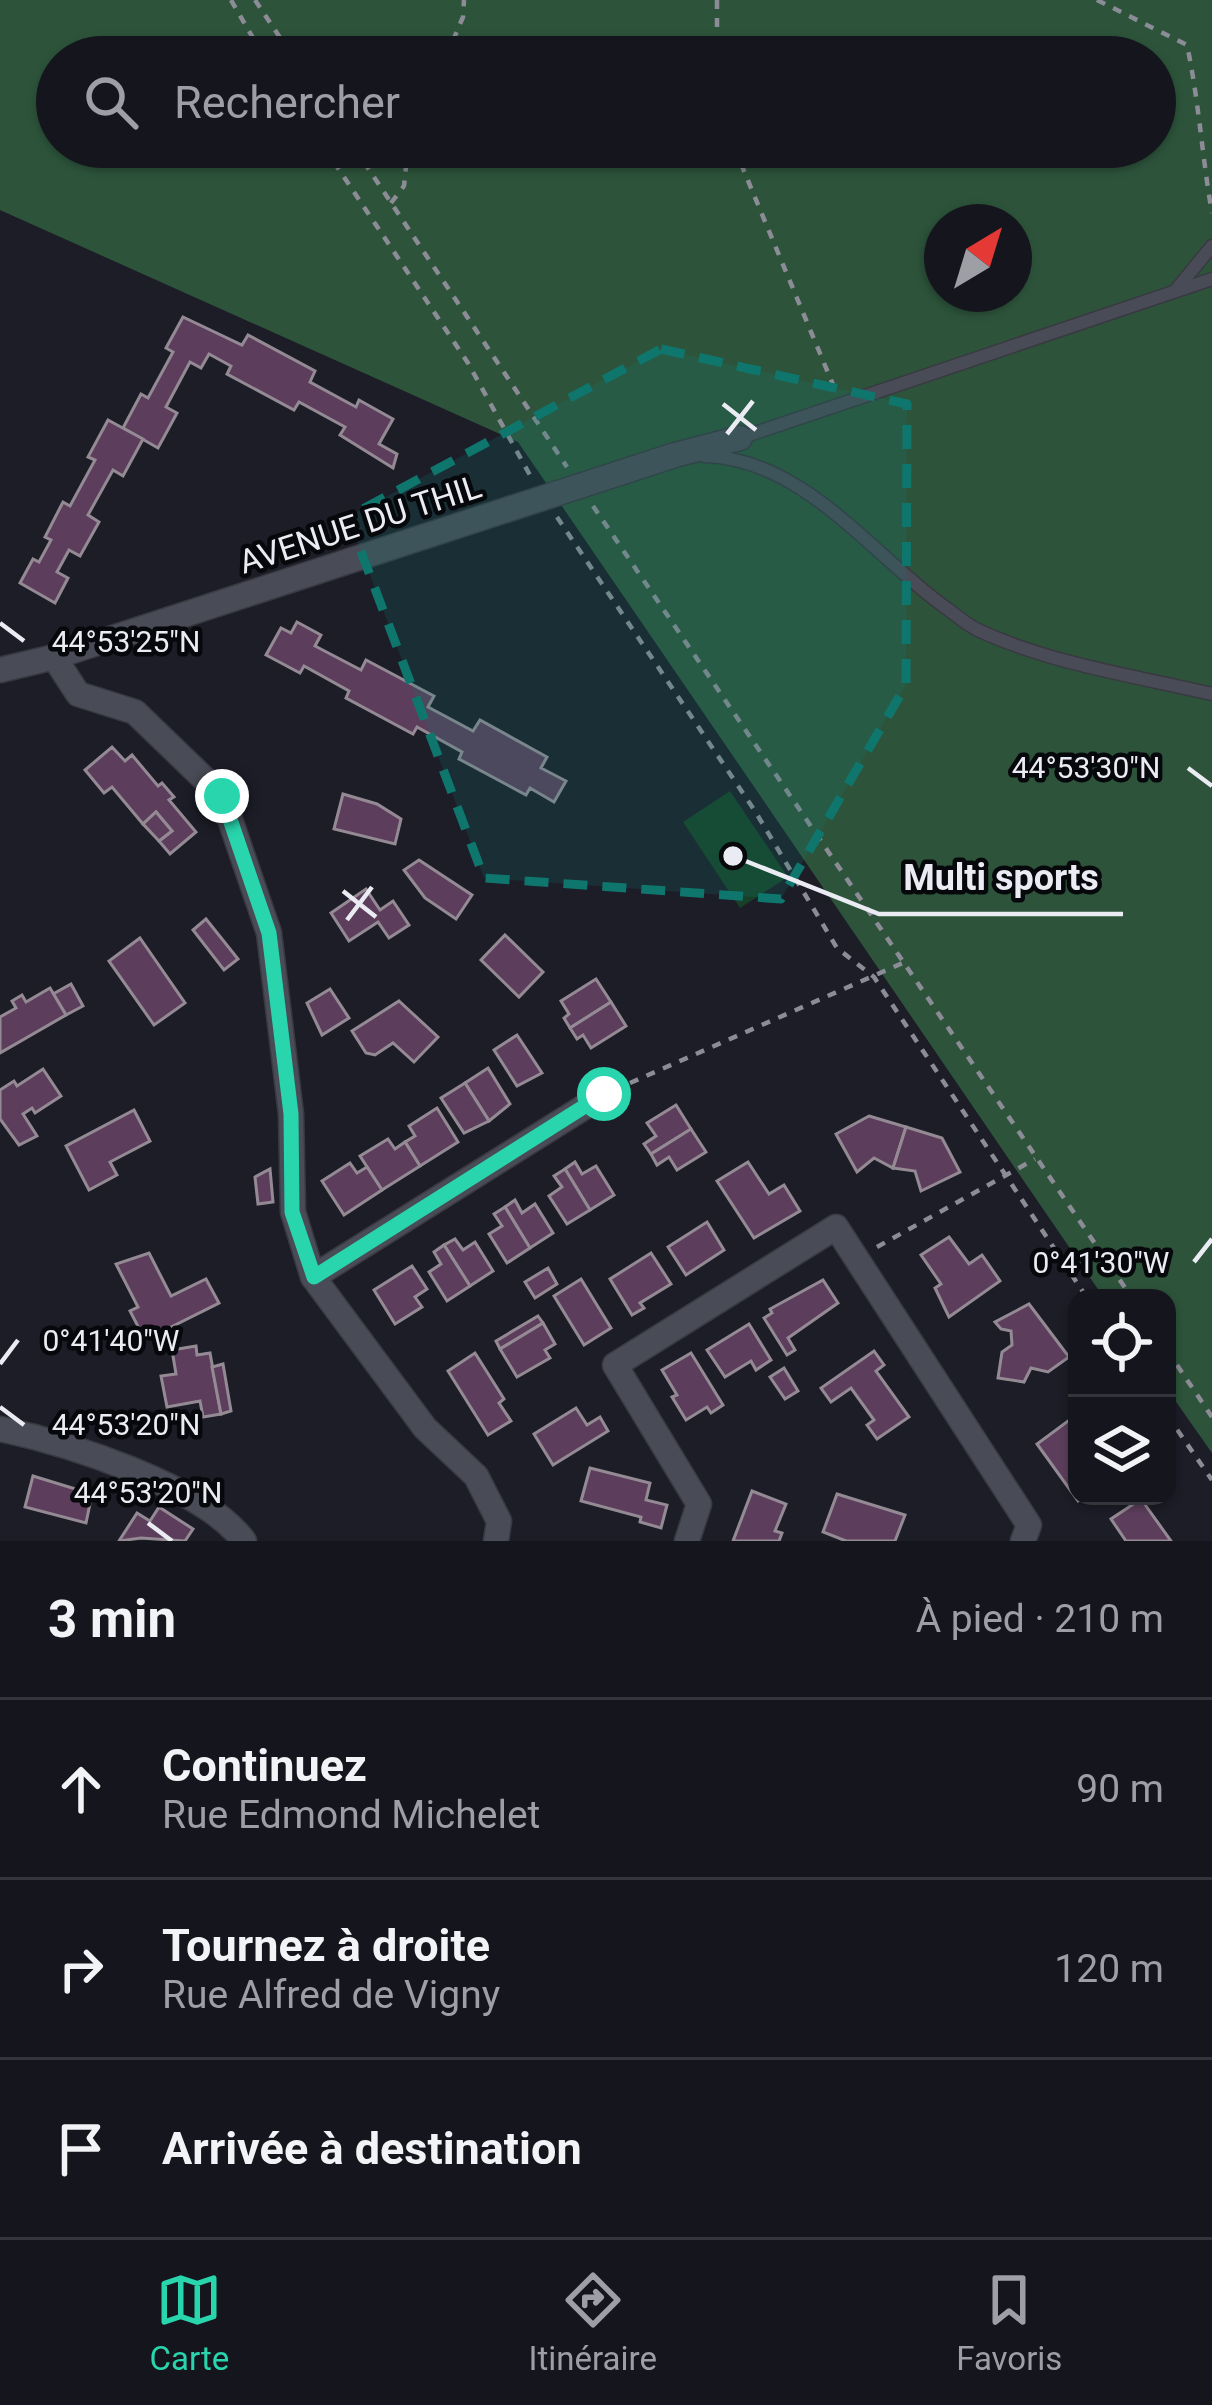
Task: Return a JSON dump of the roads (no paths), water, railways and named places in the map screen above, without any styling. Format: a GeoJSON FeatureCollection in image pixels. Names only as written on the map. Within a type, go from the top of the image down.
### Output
{"type":"FeatureCollection","features":[{"type":"Feature","properties":{"kind":"street","name":"AVENUE DU THIL"},"geometry":{"type":"LineString","coordinates":[[0,670],[54,657],[740,438]]}},
{"type":"Feature","properties":{"kind":"street"},"geometry":{"type":"LineString","coordinates":[[54,657],[78,694],[135,712],[222,796],[269,933],[291,1114],[292,1212],[314,1277],[425,1428],[476,1476],[499,1521],[496,1541]]}},
{"type":"Feature","properties":{"kind":"street"},"geometry":{"type":"LineString","coordinates":[[314,1277],[604,1094]]}},
{"type":"Feature","properties":{"kind":"street"},"geometry":{"type":"LineString","coordinates":[[687,1541],[699,1504],[615,1365],[836,1227],[1029,1525],[1023,1541]]}},
{"type":"Feature","properties":{"kind":"street"},"geometry":{"type":"LineString","coordinates":[[0,1429],[168,1484],[229,1521],[244,1541]]}},
{"type":"Feature","properties":{"kind":"lane"},"geometry":{"type":"LineString","coordinates":[[1175,291],[1212,246]]}},
{"type":"Feature","properties":{"kind":"lane"},"geometry":{"type":"LineString","coordinates":[[740,438],[1212,279]]}},
{"type":"Feature","properties":{"kind":"lane"},"geometry":{"type":"LineString","coordinates":[[675,455],[734,457],[772,471],[835,513],[915,585],[976,630],[1041,654],[1212,694]]}},
{"type":"Feature","properties":{"kind":"place","name":"Multi sports"},"geometry":{"type":"Point","coordinates":[733,856]}}]}
